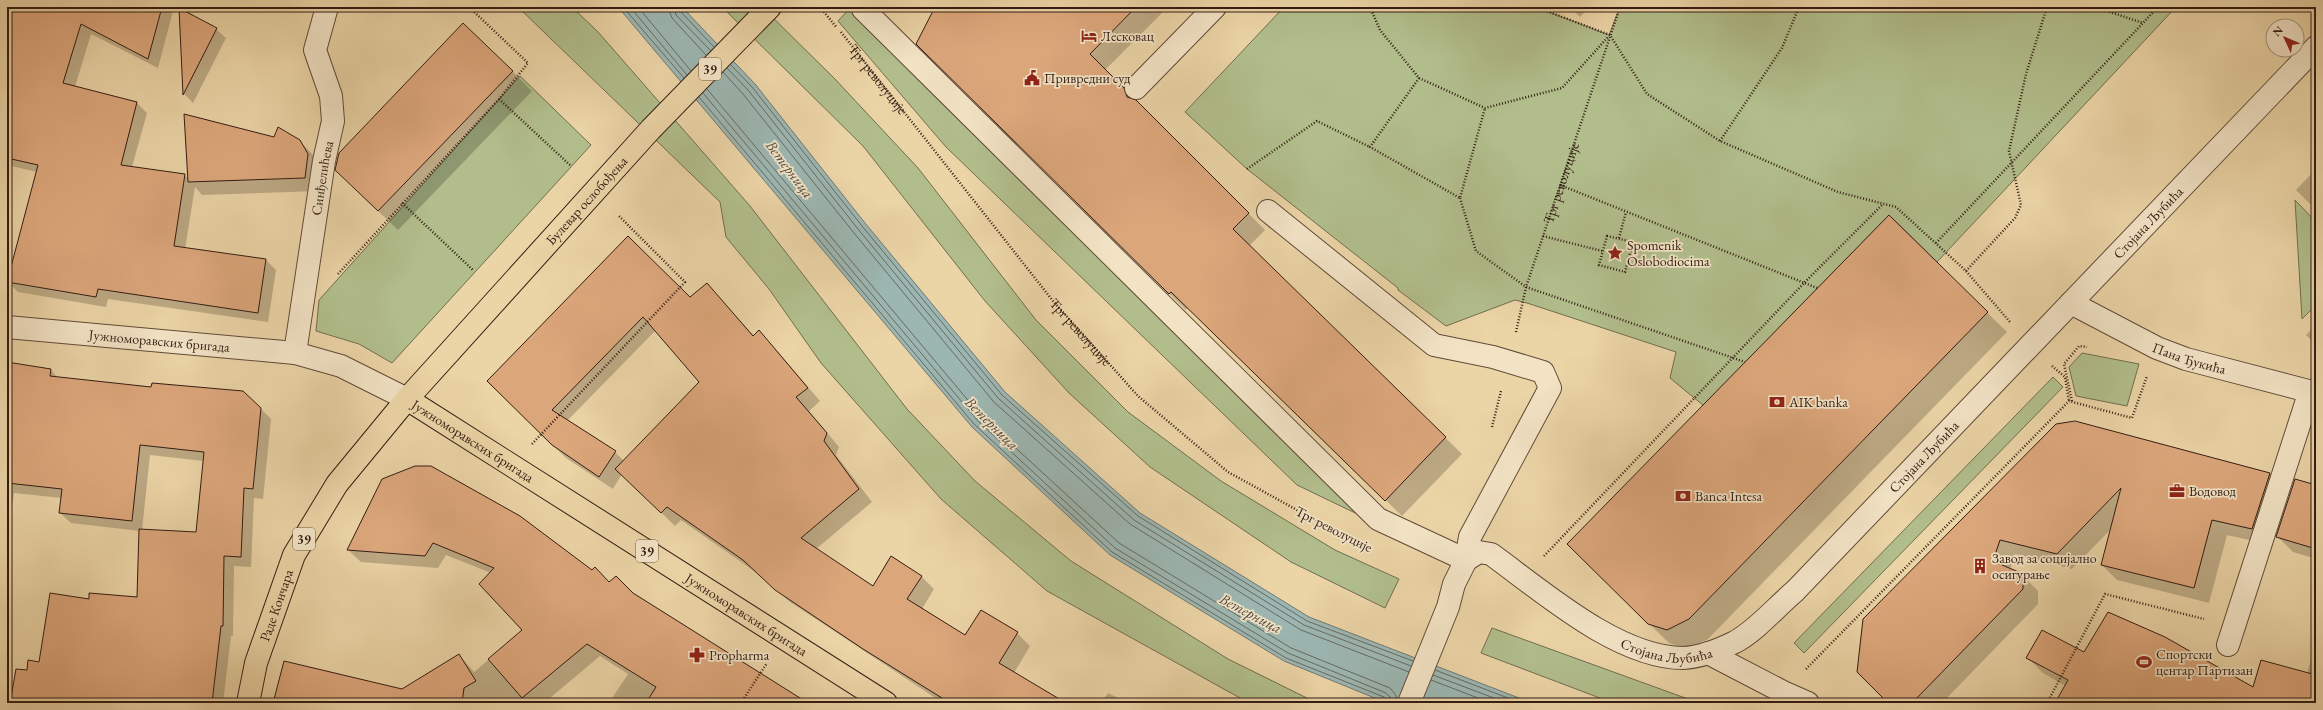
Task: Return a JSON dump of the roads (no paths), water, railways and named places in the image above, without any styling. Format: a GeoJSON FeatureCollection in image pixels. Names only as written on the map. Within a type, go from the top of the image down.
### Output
{"type":"FeatureCollection","features":[{"type":"Feature","properties":{"kind":"main road","name":"Булевар ослобођења"},"geometry":{"type":"LineString","coordinates":[[407,399],[651,129],[769,8]]}},
{"type":"Feature","properties":{"kind":"main road","name":"Јужноморавских бригада"},"geometry":{"type":"LineString","coordinates":[[407,399],[886,703]]}},
{"type":"Feature","properties":{"kind":"main road","name":"Раде Кончара"},"geometry":{"type":"LineString","coordinates":[[248,703],[256,663],[294,555],[337,484],[407,399]]}},
{"type":"Feature","properties":{"kind":"street","name":"Синђелићева"},"geometry":{"type":"LineString","coordinates":[[295,353],[324,161],[333,122],[331,96],[315,50],[327,7]]}},
{"type":"Feature","properties":{"kind":"street"},"geometry":{"type":"LineString","coordinates":[[1136,88],[1216,7]]}},
{"type":"Feature","properties":{"kind":"street"},"geometry":{"type":"LineString","coordinates":[[863,9],[1378,519],[1466,560]]}},
{"type":"Feature","properties":{"kind":"street","name":"Стојана Љубића"},"geometry":{"type":"LineString","coordinates":[[1466,560],[1479,552],[1491,554],[1583,621],[1629,646],[1660,655],[1683,658],[1708,654],[1736,641],[1795,591],[2316,47]]}},
{"type":"Feature","properties":{"kind":"street"},"geometry":{"type":"LineString","coordinates":[[1268,211],[1434,345],[1509,361],[1543,372],[1550,388],[1470,537],[1466,560],[1454,584],[1448,607],[1409,703]]}},
{"type":"Feature","properties":{"kind":"street","name":"Пана Ђукића"},"geometry":{"type":"LineString","coordinates":[[2071,303],[2157,348],[2186,359],[2313,392]]}},
{"type":"Feature","properties":{"kind":"street","name":"Јужноморавских бригада"},"geometry":{"type":"LineString","coordinates":[[7,327],[295,353],[341,366],[407,399]]}},
{"type":"Feature","properties":{"kind":"street"},"geometry":{"type":"LineString","coordinates":[[2228,645],[2313,392]]}},
{"type":"Feature","properties":{"kind":"street"},"geometry":{"type":"LineString","coordinates":[[1708,654],[1808,703]]}},
{"type":"Feature","properties":{"kind":"water","name":"Ветерница"},"geometry":{"type":"Polygon","coordinates":[[[618,7],[682,7],[755,84],[865,223],[1005,392],[1140,513],[1309,617],[1532,703],[1387,703],[1284,661],[1110,555],[972,427],[618,7]]]}},
{"type":"Feature","properties":{"kind":"place","name":"Лесковац"},"geometry":{"type":"Point","coordinates":[1089,36]}},
{"type":"Feature","properties":{"kind":"place","name":"Привредни суд"},"geometry":{"type":"Point","coordinates":[1032,78]}},
{"type":"Feature","properties":{"kind":"place","name":"Spomenik Oslobodiocima"},"geometry":{"type":"Point","coordinates":[1615,253]}},
{"type":"Feature","properties":{"kind":"place","name":"AIK banka"},"geometry":{"type":"Point","coordinates":[1777,402]}},
{"type":"Feature","properties":{"kind":"place","name":"Водовод"},"geometry":{"type":"Point","coordinates":[2177,491]}},
{"type":"Feature","properties":{"kind":"place","name":"Banca Intesa"},"geometry":{"type":"Point","coordinates":[1683,496]}},
{"type":"Feature","properties":{"kind":"place","name":"Завод за социјално осигурање"},"geometry":{"type":"Point","coordinates":[1980,566]}},
{"type":"Feature","properties":{"kind":"place","name":"Propharma"},"geometry":{"type":"Point","coordinates":[697,655]}},
{"type":"Feature","properties":{"kind":"place","name":"Спортски центар Партизан"},"geometry":{"type":"Point","coordinates":[2144,662]}}]}
